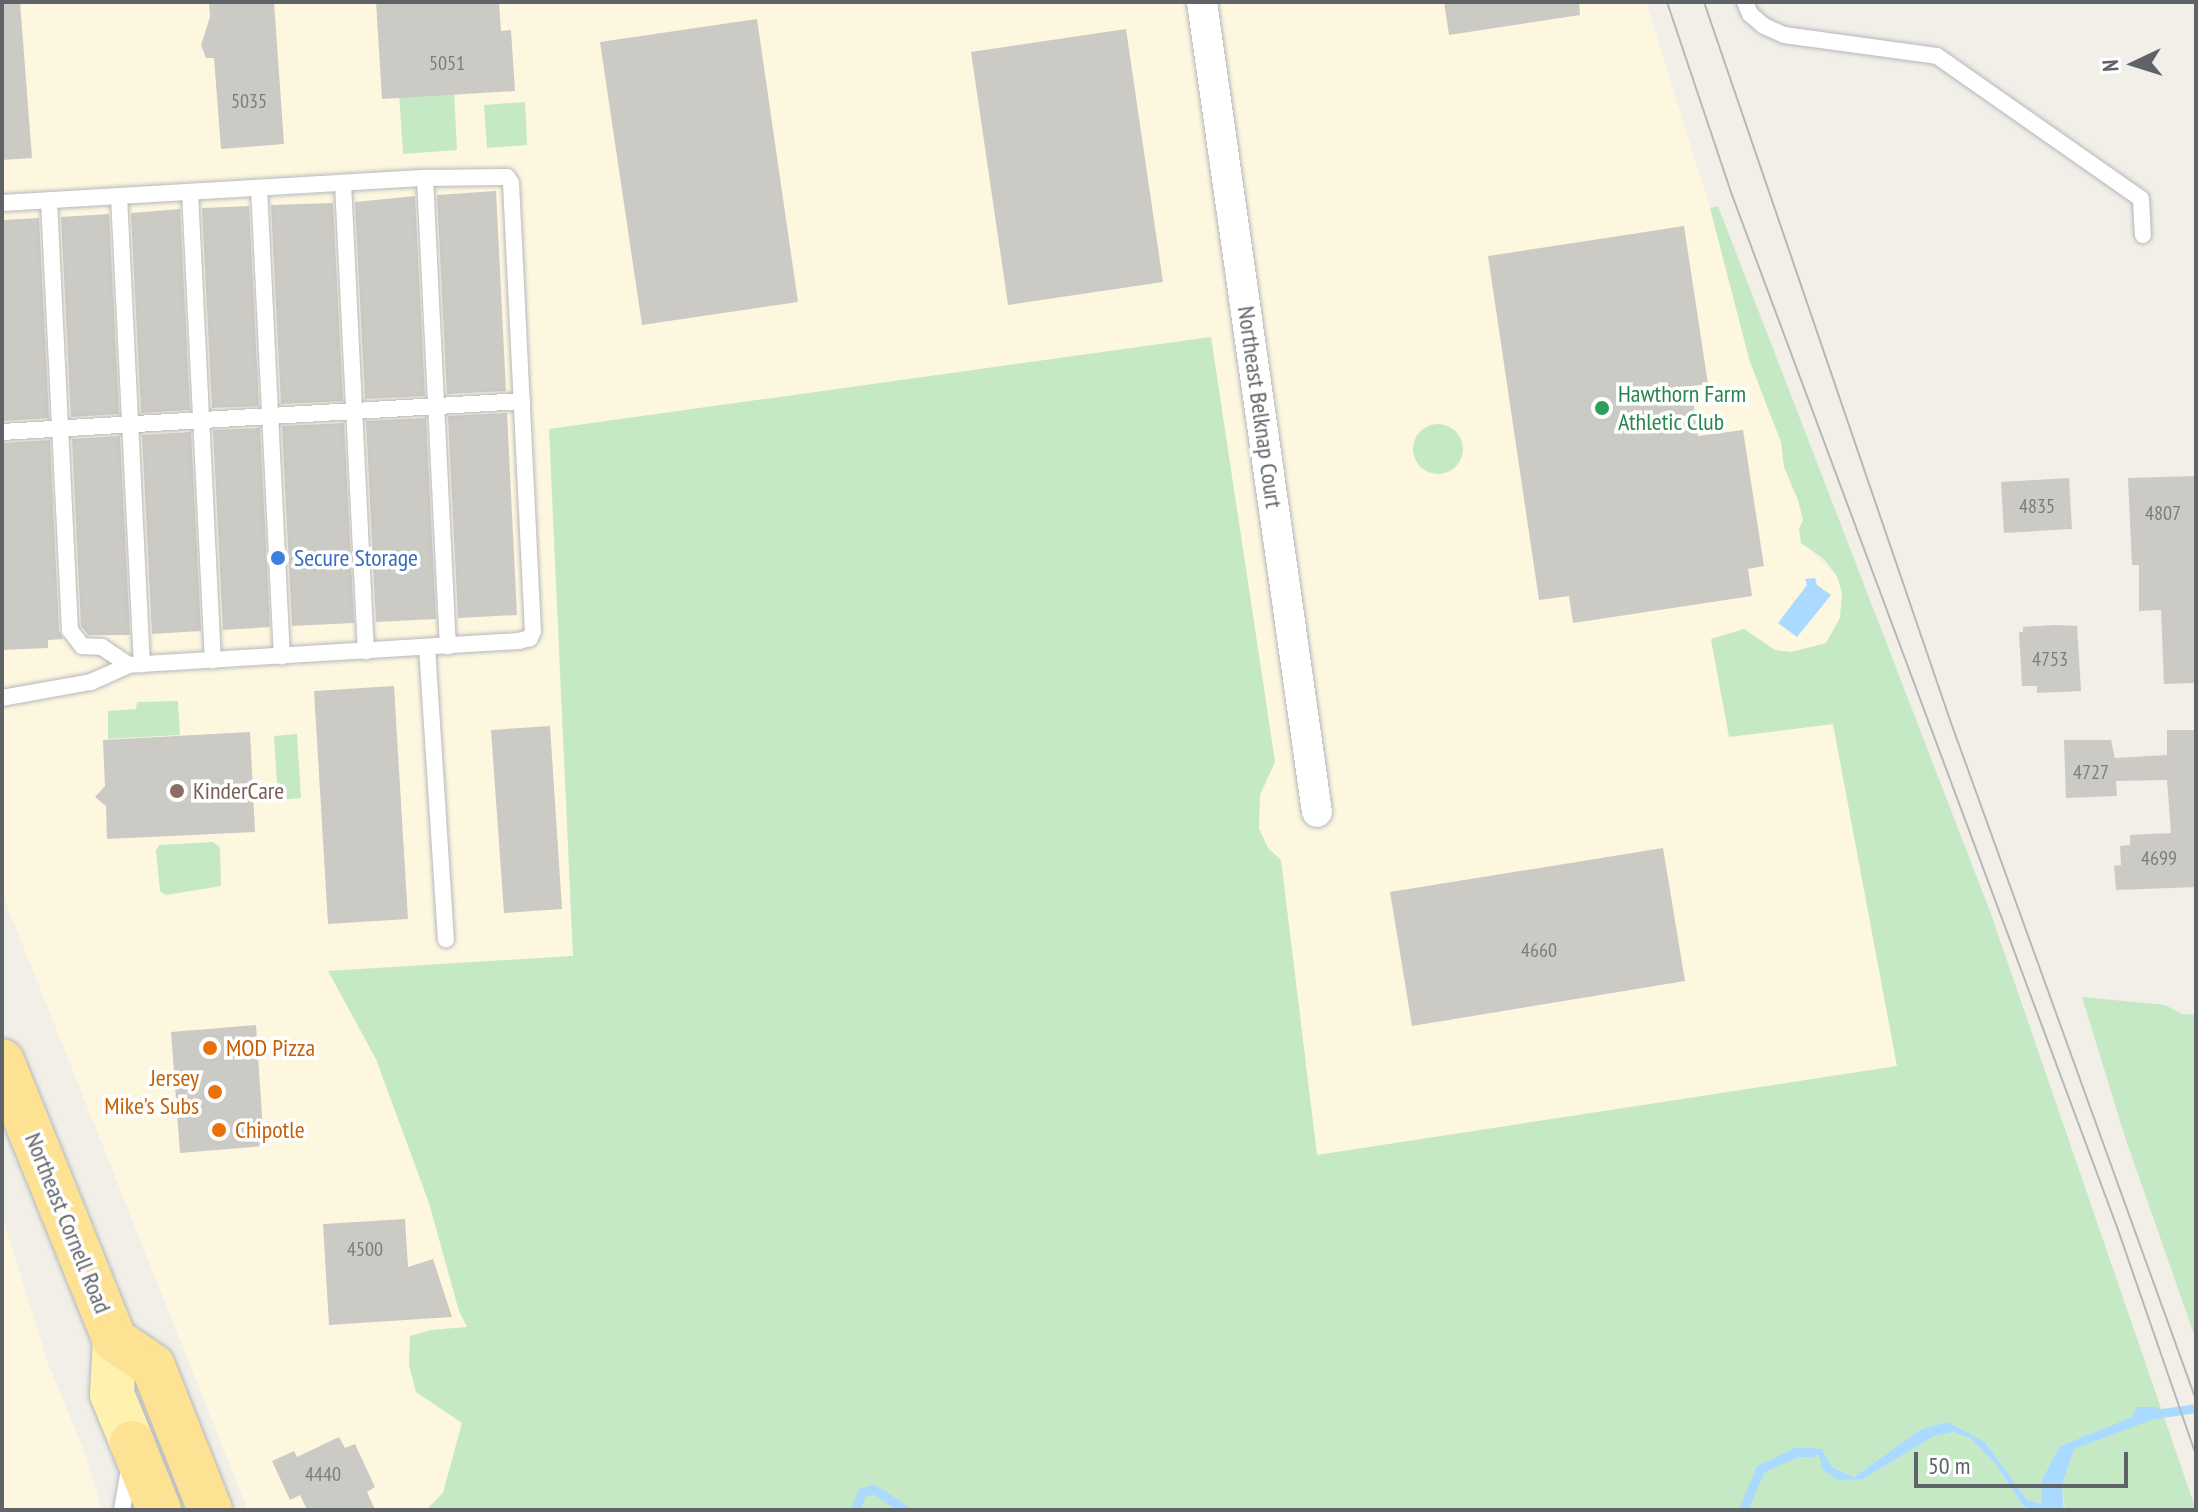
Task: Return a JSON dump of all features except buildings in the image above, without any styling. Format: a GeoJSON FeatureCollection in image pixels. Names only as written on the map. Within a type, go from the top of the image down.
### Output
{"type":"FeatureCollection","features":[{"type":"Feature","properties":{"kind":"highway","name":"Northeast Cornell Road"},"geometry":{"type":"LineString","coordinates":[[2,1061],[115,1340],[153,1366],[210,1510]]}},
{"type":"Feature","properties":{"kind":"highway","name":"Northeast Cornell Road"},"geometry":{"type":"LineString","coordinates":[[132,1443],[159,1510]]}},
{"type":"Feature","properties":{"kind":"main road","name":"Northeast Cornell Road"},"geometry":{"type":"LineString","coordinates":[[115,1340],[112,1394],[132,1443]]}},
{"type":"Feature","properties":{"kind":"street","name":"Northeast Belknap Court"},"geometry":{"type":"LineString","coordinates":[[1202,2],[1317,812]]}},
{"type":"Feature","properties":{"kind":"lane"},"geometry":{"type":"LineString","coordinates":[[1745,2],[1750,14],[1764,26],[1784,35],[1937,56],[2141,199],[2143,235]]}},
{"type":"Feature","properties":{"kind":"lane"},"geometry":{"type":"LineString","coordinates":[[2,203],[425,178],[507,177],[511,183],[533,631],[530,638],[519,641],[135,664],[91,682],[2,698]]}},
{"type":"Feature","properties":{"kind":"lane"},"geometry":{"type":"LineString","coordinates":[[425,178],[448,646]]}},
{"type":"Feature","properties":{"kind":"lane"},"geometry":{"type":"LineString","coordinates":[[343,183],[366,651]]}},
{"type":"Feature","properties":{"kind":"lane"},"geometry":{"type":"LineString","coordinates":[[259,188],[282,656]]}},
{"type":"Feature","properties":{"kind":"lane"},"geometry":{"type":"LineString","coordinates":[[190,192],[213,660]]}},
{"type":"Feature","properties":{"kind":"lane"},"geometry":{"type":"LineString","coordinates":[[119,196],[130,424],[135,664]]}},
{"type":"Feature","properties":{"kind":"lane"},"geometry":{"type":"LineString","coordinates":[[49,201],[70,630],[82,646],[102,647],[135,664]]}},
{"type":"Feature","properties":{"kind":"lane"},"geometry":{"type":"LineString","coordinates":[[2,432],[522,401]]}},
{"type":"Feature","properties":{"kind":"lane"},"geometry":{"type":"LineString","coordinates":[[427,647],[446,939]]}},
{"type":"Feature","properties":{"kind":"lane"},"geometry":{"type":"LineString","coordinates":[[122,1510],[132,1443]]}},
{"type":"Feature","properties":{"kind":"shaded area"},"geometry":{"type":"Polygon","coordinates":[[[2,2],[1646,2],[1710,208],[1750,362],[1781,442],[1784,467],[1798,500],[1812,552],[1837,576],[1842,593],[1840,618],[1827,643],[1791,652],[1775,650],[1744,629],[1711,639],[1729,736],[1833,724],[1897,1066],[1317,1155],[1281,860],[1268,848],[1259,829],[1260,795],[1275,762],[1211,337],[549,429],[573,956],[329,971],[376,1059],[429,1203],[459,1311],[467,1327],[431,1330],[416,1392],[462,1423],[443,1493],[426,1510],[248,1510],[2,893],[2,2]]]}},
{"type":"Feature","properties":{"kind":"shaded area"},"geometry":{"type":"Polygon","coordinates":[[[2,1217],[49,1366],[85,1453],[102,1510],[2,1510],[2,1217]]]}},
{"type":"Feature","properties":{"kind":"green space"},"geometry":{"type":"Polygon","coordinates":[[[454,90],[457,150],[403,154],[399,93],[454,90]]]}},
{"type":"Feature","properties":{"kind":"green space"},"geometry":{"type":"Polygon","coordinates":[[[525,102],[527,145],[487,148],[484,105],[525,102]]]}},
{"type":"Feature","properties":{"kind":"green space"},"geometry":{"type":"Polygon","coordinates":[[[1718,206],[1991,914],[2196,1510],[2065,1510],[2062,1486],[2074,1449],[2132,1417],[2060,1446],[2043,1504],[2027,1500],[1985,1442],[1948,1422],[1921,1429],[1854,1477],[1863,1479],[1934,1436],[1953,1432],[1970,1438],[1995,1463],[2023,1506],[2034,1510],[426,1510],[443,1493],[462,1423],[416,1392],[409,1365],[410,1336],[431,1330],[467,1327],[459,1311],[429,1203],[376,1059],[328,971],[573,956],[549,429],[1211,337],[1275,762],[1260,795],[1259,829],[1268,848],[1281,860],[1317,1155],[1897,1066],[1833,724],[1729,737],[1711,639],[1744,629],[1775,650],[1791,652],[1826,643],[1840,618],[1842,593],[1837,576],[1824,559],[1801,543],[1799,529],[1803,520],[1798,500],[1784,467],[1781,442],[1750,362],[1710,208],[1718,206]],[[1822,1449],[1803,1453],[1820,1456],[1823,1470],[1854,1477],[1832,1467],[1822,1449]]]}},
{"type":"Feature","properties":{"kind":"green space"},"geometry":{"type":"Polygon","coordinates":[[[1428,425],[1448,425],[1462,439],[1462,459],[1448,473],[1428,473],[1414,459],[1414,439],[1428,425]]]}},
{"type":"Feature","properties":{"kind":"green space"},"geometry":{"type":"Polygon","coordinates":[[[178,701],[180,735],[108,739],[108,711],[136,709],[137,702],[178,701]]]}},
{"type":"Feature","properties":{"kind":"green space"},"geometry":{"type":"Polygon","coordinates":[[[297,734],[301,798],[278,800],[274,736],[297,734]]]}},
{"type":"Feature","properties":{"kind":"green space"},"geometry":{"type":"Polygon","coordinates":[[[213,842],[220,847],[221,886],[166,895],[160,891],[156,851],[159,845],[213,842]]]}},
{"type":"Feature","properties":{"kind":"green space"},"geometry":{"type":"Polygon","coordinates":[[[2082,997],[2165,1005],[2182,1014],[2196,1015],[2196,1340],[2125,1137],[2082,997]]]}},
{"type":"Feature","properties":{"kind":"water"},"geometry":{"type":"Polygon","coordinates":[[[1815,578],[1817,585],[1831,595],[1797,637],[1778,623],[1807,585],[1805,579],[1815,578]]]}},
{"type":"Feature","properties":{"kind":"water"},"geometry":{"type":"Polygon","coordinates":[[[2137,1407],[2156,1407],[2165,1415],[2074,1449],[2062,1486],[2064,1510],[2034,1510],[2023,1506],[1995,1463],[1970,1438],[1953,1432],[1934,1436],[1863,1479],[1838,1480],[1823,1470],[1819,1456],[1796,1448],[1822,1449],[1832,1467],[1854,1477],[1921,1429],[1948,1422],[1985,1442],[2027,1500],[2042,1504],[2042,1480],[2060,1446],[2132,1417],[2137,1407]]]}},
{"type":"Feature","properties":{"kind":"waterway"},"geometry":{"type":"LineString","coordinates":[[2155,1414],[2196,1408]]}},
{"type":"Feature","properties":{"kind":"waterway"},"geometry":{"type":"LineString","coordinates":[[1743,1510],[1760,1469],[1796,1452],[1812,1452]]}},
{"type":"Feature","properties":{"kind":"waterway"},"geometry":{"type":"LineString","coordinates":[[855,1510],[862,1492],[874,1489],[905,1510]]}},
{"type":"Feature","properties":{"kind":"tram line"},"geometry":{"type":"LineString","coordinates":[[1667,2],[1732,195],[2117,1227],[2196,1455]]}},
{"type":"Feature","properties":{"kind":"tram line"},"geometry":{"type":"LineString","coordinates":[[1704,2],[1950,720],[2196,1400]]}},
{"type":"Feature","properties":{"kind":"place","name":"Hawthorn Farm Athletic Club"},"geometry":{"type":"Point","coordinates":[1602,408]}},
{"type":"Feature","properties":{"kind":"place","name":"Secure Storage"},"geometry":{"type":"Point","coordinates":[278,558]}},
{"type":"Feature","properties":{"kind":"place","name":"KinderCare"},"geometry":{"type":"Point","coordinates":[177,791]}},
{"type":"Feature","properties":{"kind":"place","name":"MOD Pizza"},"geometry":{"type":"Point","coordinates":[210,1048]}},
{"type":"Feature","properties":{"kind":"place","name":"Jersey Mike's Subs"},"geometry":{"type":"Point","coordinates":[215,1092]}},
{"type":"Feature","properties":{"kind":"place","name":"Chipotle"},"geometry":{"type":"Point","coordinates":[219,1130]}}]}
